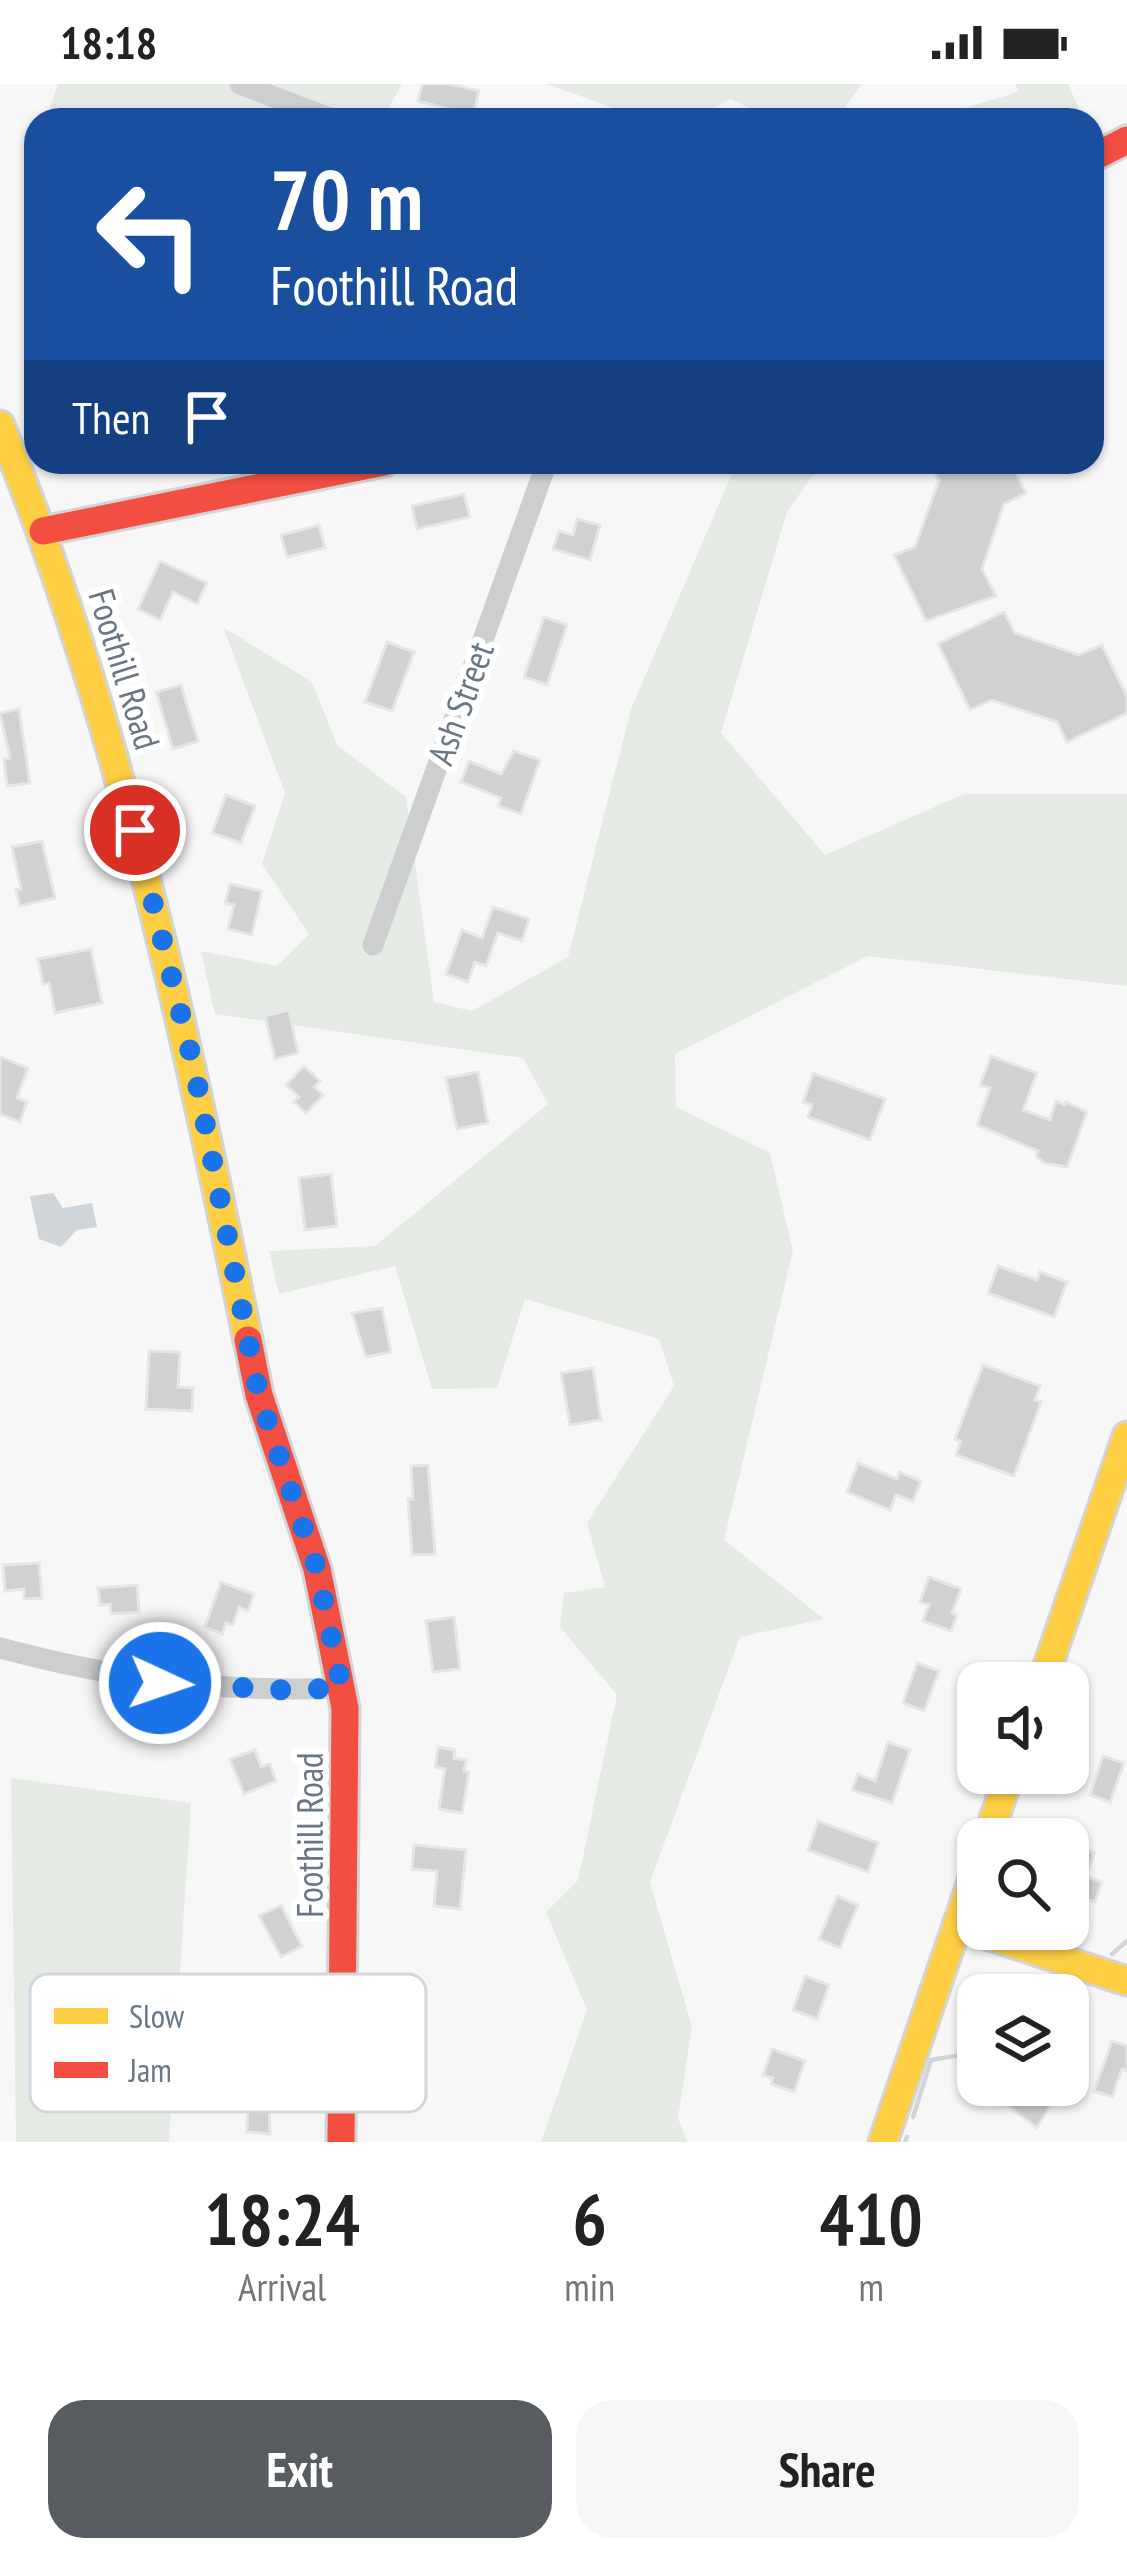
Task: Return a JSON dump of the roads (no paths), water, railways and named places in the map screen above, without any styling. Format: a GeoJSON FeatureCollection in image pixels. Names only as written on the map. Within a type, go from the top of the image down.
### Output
{"type":"FeatureCollection","features":[{"type":"Feature","properties":{"kind":"main road","name":"Foothill Road"},"geometry":{"type":"LineString","coordinates":[[0,424],[43,531],[127,797],[194,1067],[259,1395],[317,1569],[342,1688],[344,1974]]}},
{"type":"Feature","properties":{"kind":"main road"},"geometry":{"type":"LineString","coordinates":[[43,531],[325,474]]}},
{"type":"Feature","properties":{"kind":"main road"},"geometry":{"type":"LineString","coordinates":[[1049,1662],[1127,1436]]}},
{"type":"Feature","properties":{"kind":"main road"},"geometry":{"type":"LineString","coordinates":[[883,2142],[957,1924]]}},
{"type":"Feature","properties":{"kind":"main road"},"geometry":{"type":"LineString","coordinates":[[1035,1950],[1127,1981]]}},
{"type":"Feature","properties":{"kind":"main road","name":"Foothill Road"},"geometry":{"type":"LineString","coordinates":[[341,2112],[341,2142]]}},
{"type":"Feature","properties":{"kind":"street"},"geometry":{"type":"LineString","coordinates":[[241,84],[304,108]]}},
{"type":"Feature","properties":{"kind":"street","name":"Ash Street"},"geometry":{"type":"LineString","coordinates":[[373,944],[543,474]]}},
{"type":"Feature","properties":{"kind":"street"},"geometry":{"type":"LineString","coordinates":[[0,1648],[160,1683],[342,1688]]}},
{"type":"Feature","properties":{"kind":"waterway"},"geometry":{"type":"LineString","coordinates":[[1112,1954],[1127,1941]]}},
{"type":"Feature","properties":{"kind":"waterway"},"geometry":{"type":"LineString","coordinates":[[913,2117],[931,2060],[957,2056]]}},
{"type":"Feature","properties":{"kind":"waterway"},"geometry":{"type":"LineString","coordinates":[[905,2142],[907,2137]]}}]}
